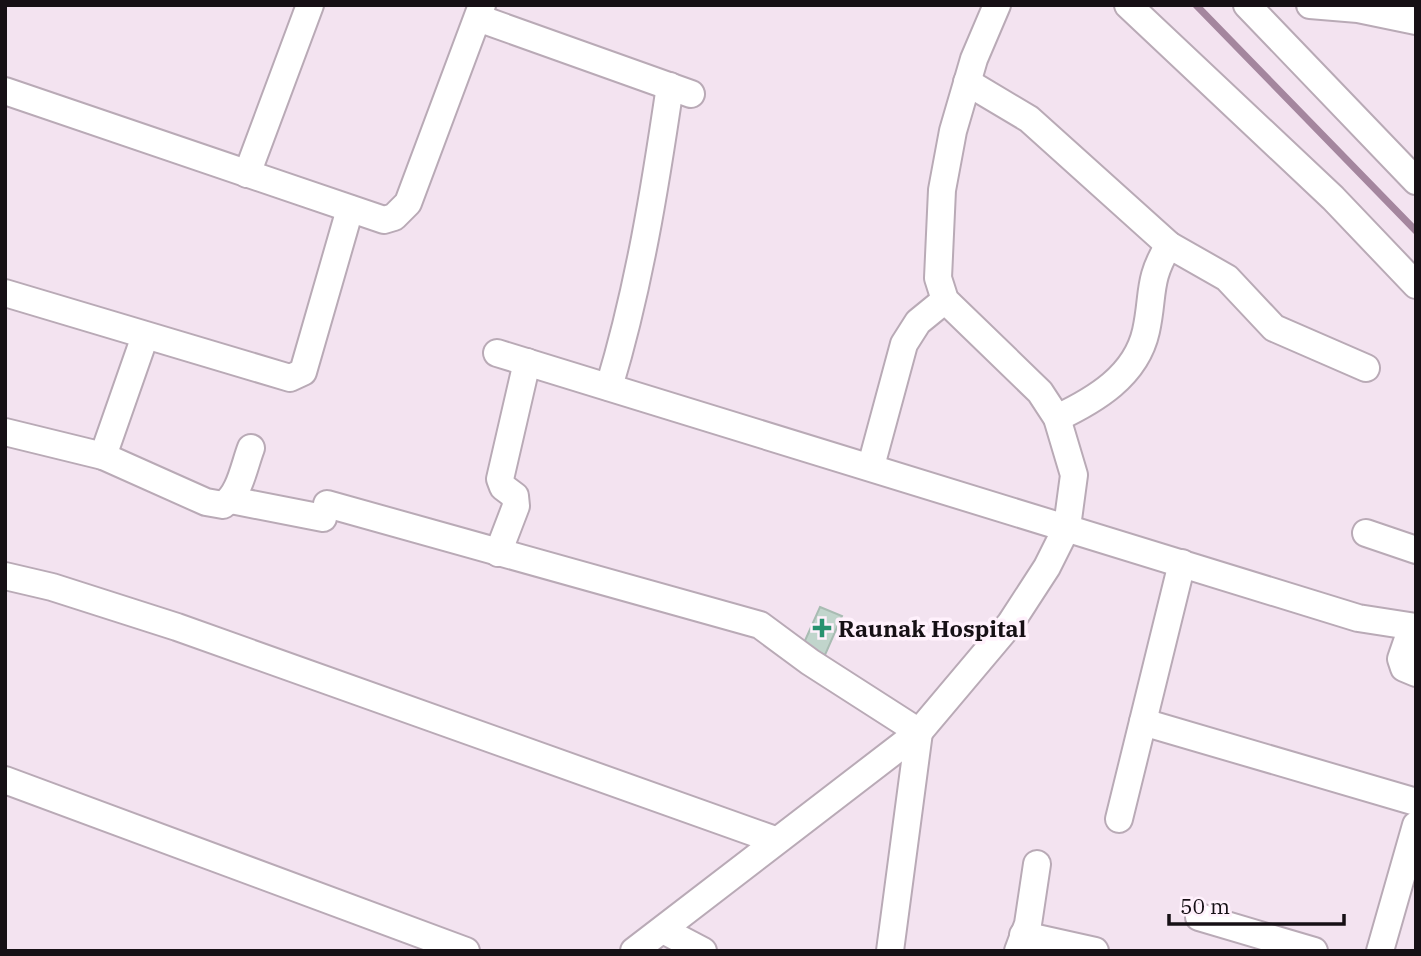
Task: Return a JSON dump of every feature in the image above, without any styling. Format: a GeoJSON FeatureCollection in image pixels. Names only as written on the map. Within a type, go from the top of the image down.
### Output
{"type":"FeatureCollection","features":[{"type":"Feature","properties":{"kind":"street"},"geometry":{"type":"LineString","coordinates":[[247,174],[310,5]]}},
{"type":"Feature","properties":{"kind":"street"},"geometry":{"type":"LineString","coordinates":[[634,951],[775,840],[919,732],[1010,624],[1047,568],[1067,527],[1074,475],[1057,418],[1040,392],[945,300],[938,278],[942,190],[953,131],[967,82],[998,5]]}},
{"type":"Feature","properties":{"kind":"street"},"geometry":{"type":"LineString","coordinates":[[1128,5],[1333,198],[1416,285]]}},
{"type":"Feature","properties":{"kind":"street"},"geometry":{"type":"LineString","coordinates":[[1247,5],[1410,166]]}},
{"type":"Feature","properties":{"kind":"street"},"geometry":{"type":"LineString","coordinates":[[1310,5],[1358,9],[1416,21]]}},
{"type":"Feature","properties":{"kind":"street"},"geometry":{"type":"LineString","coordinates":[[5,91],[384,220],[394,216],[408,203],[480,12],[681,90],[626,331],[609,387]]}},
{"type":"Feature","properties":{"kind":"street"},"geometry":{"type":"LineString","coordinates":[[967,82],[1002,100],[1029,119],[1169,245],[1227,278],[1283,335],[1366,368]]}},
{"type":"Feature","properties":{"kind":"street"},"geometry":{"type":"LineString","coordinates":[[5,293],[279,376],[299,376],[303,372],[350,209]]}},
{"type":"Feature","properties":{"kind":"street"},"geometry":{"type":"LineString","coordinates":[[1057,418],[1101,396],[1133,360],[1147,329],[1152,280],[1169,245]]}},
{"type":"Feature","properties":{"kind":"street"},"geometry":{"type":"LineString","coordinates":[[871,466],[904,344],[918,322],[945,300]]}},
{"type":"Feature","properties":{"kind":"street"},"geometry":{"type":"LineString","coordinates":[[103,456],[145,335]]}},
{"type":"Feature","properties":{"kind":"street"},"geometry":{"type":"LineString","coordinates":[[497,353],[1358,618],[1414,627],[1401,659],[1404,668],[1416,673]]}},
{"type":"Feature","properties":{"kind":"street"},"geometry":{"type":"LineString","coordinates":[[498,553],[516,506],[515,496],[503,487],[500,478],[527,362]]}},
{"type":"Feature","properties":{"kind":"street"},"geometry":{"type":"LineString","coordinates":[[5,432],[103,456],[206,502],[223,505],[230,500],[251,448]]}},
{"type":"Feature","properties":{"kind":"street"},"geometry":{"type":"LineString","coordinates":[[230,500],[325,511],[498,553],[760,625],[810,662],[919,732]]}},
{"type":"Feature","properties":{"kind":"street"},"geometry":{"type":"LineString","coordinates":[[1366,533],[1416,550]]}},
{"type":"Feature","properties":{"kind":"street"},"geometry":{"type":"LineString","coordinates":[[1119,819],[1182,563]]}},
{"type":"Feature","properties":{"kind":"street"},"geometry":{"type":"LineString","coordinates":[[5,576],[52,587],[189,632],[775,840]]}},
{"type":"Feature","properties":{"kind":"street"},"geometry":{"type":"LineString","coordinates":[[1143,722],[1416,802]]}},
{"type":"Feature","properties":{"kind":"street"},"geometry":{"type":"LineString","coordinates":[[890,951],[919,732]]}},
{"type":"Feature","properties":{"kind":"street"},"geometry":{"type":"LineString","coordinates":[[5,780],[466,951]]}},
{"type":"Feature","properties":{"kind":"street"},"geometry":{"type":"LineString","coordinates":[[1380,951],[1416,825]]}},
{"type":"Feature","properties":{"kind":"street"},"geometry":{"type":"LineString","coordinates":[[1037,864],[1028,924],[1021,943],[1095,951]]}},
{"type":"Feature","properties":{"kind":"street"},"geometry":{"type":"LineString","coordinates":[[1199,917],[1314,951]]}},
{"type":"Feature","properties":{"kind":"street"},"geometry":{"type":"LineString","coordinates":[[663,930],[703,951]]}},
{"type":"Feature","properties":{"kind":"building"},"geometry":{"type":"Polygon","coordinates":[[[820,607],[842,616],[825,655],[803,645],[820,607]]]}},
{"type":"Feature","properties":{"kind":"waterway"},"geometry":{"type":"LineString","coordinates":[[1196,5],[1416,231]]}},
{"type":"Feature","properties":{"kind":"place","name":"Raunak Hospital"},"geometry":{"type":"Point","coordinates":[822,628]}}]}
